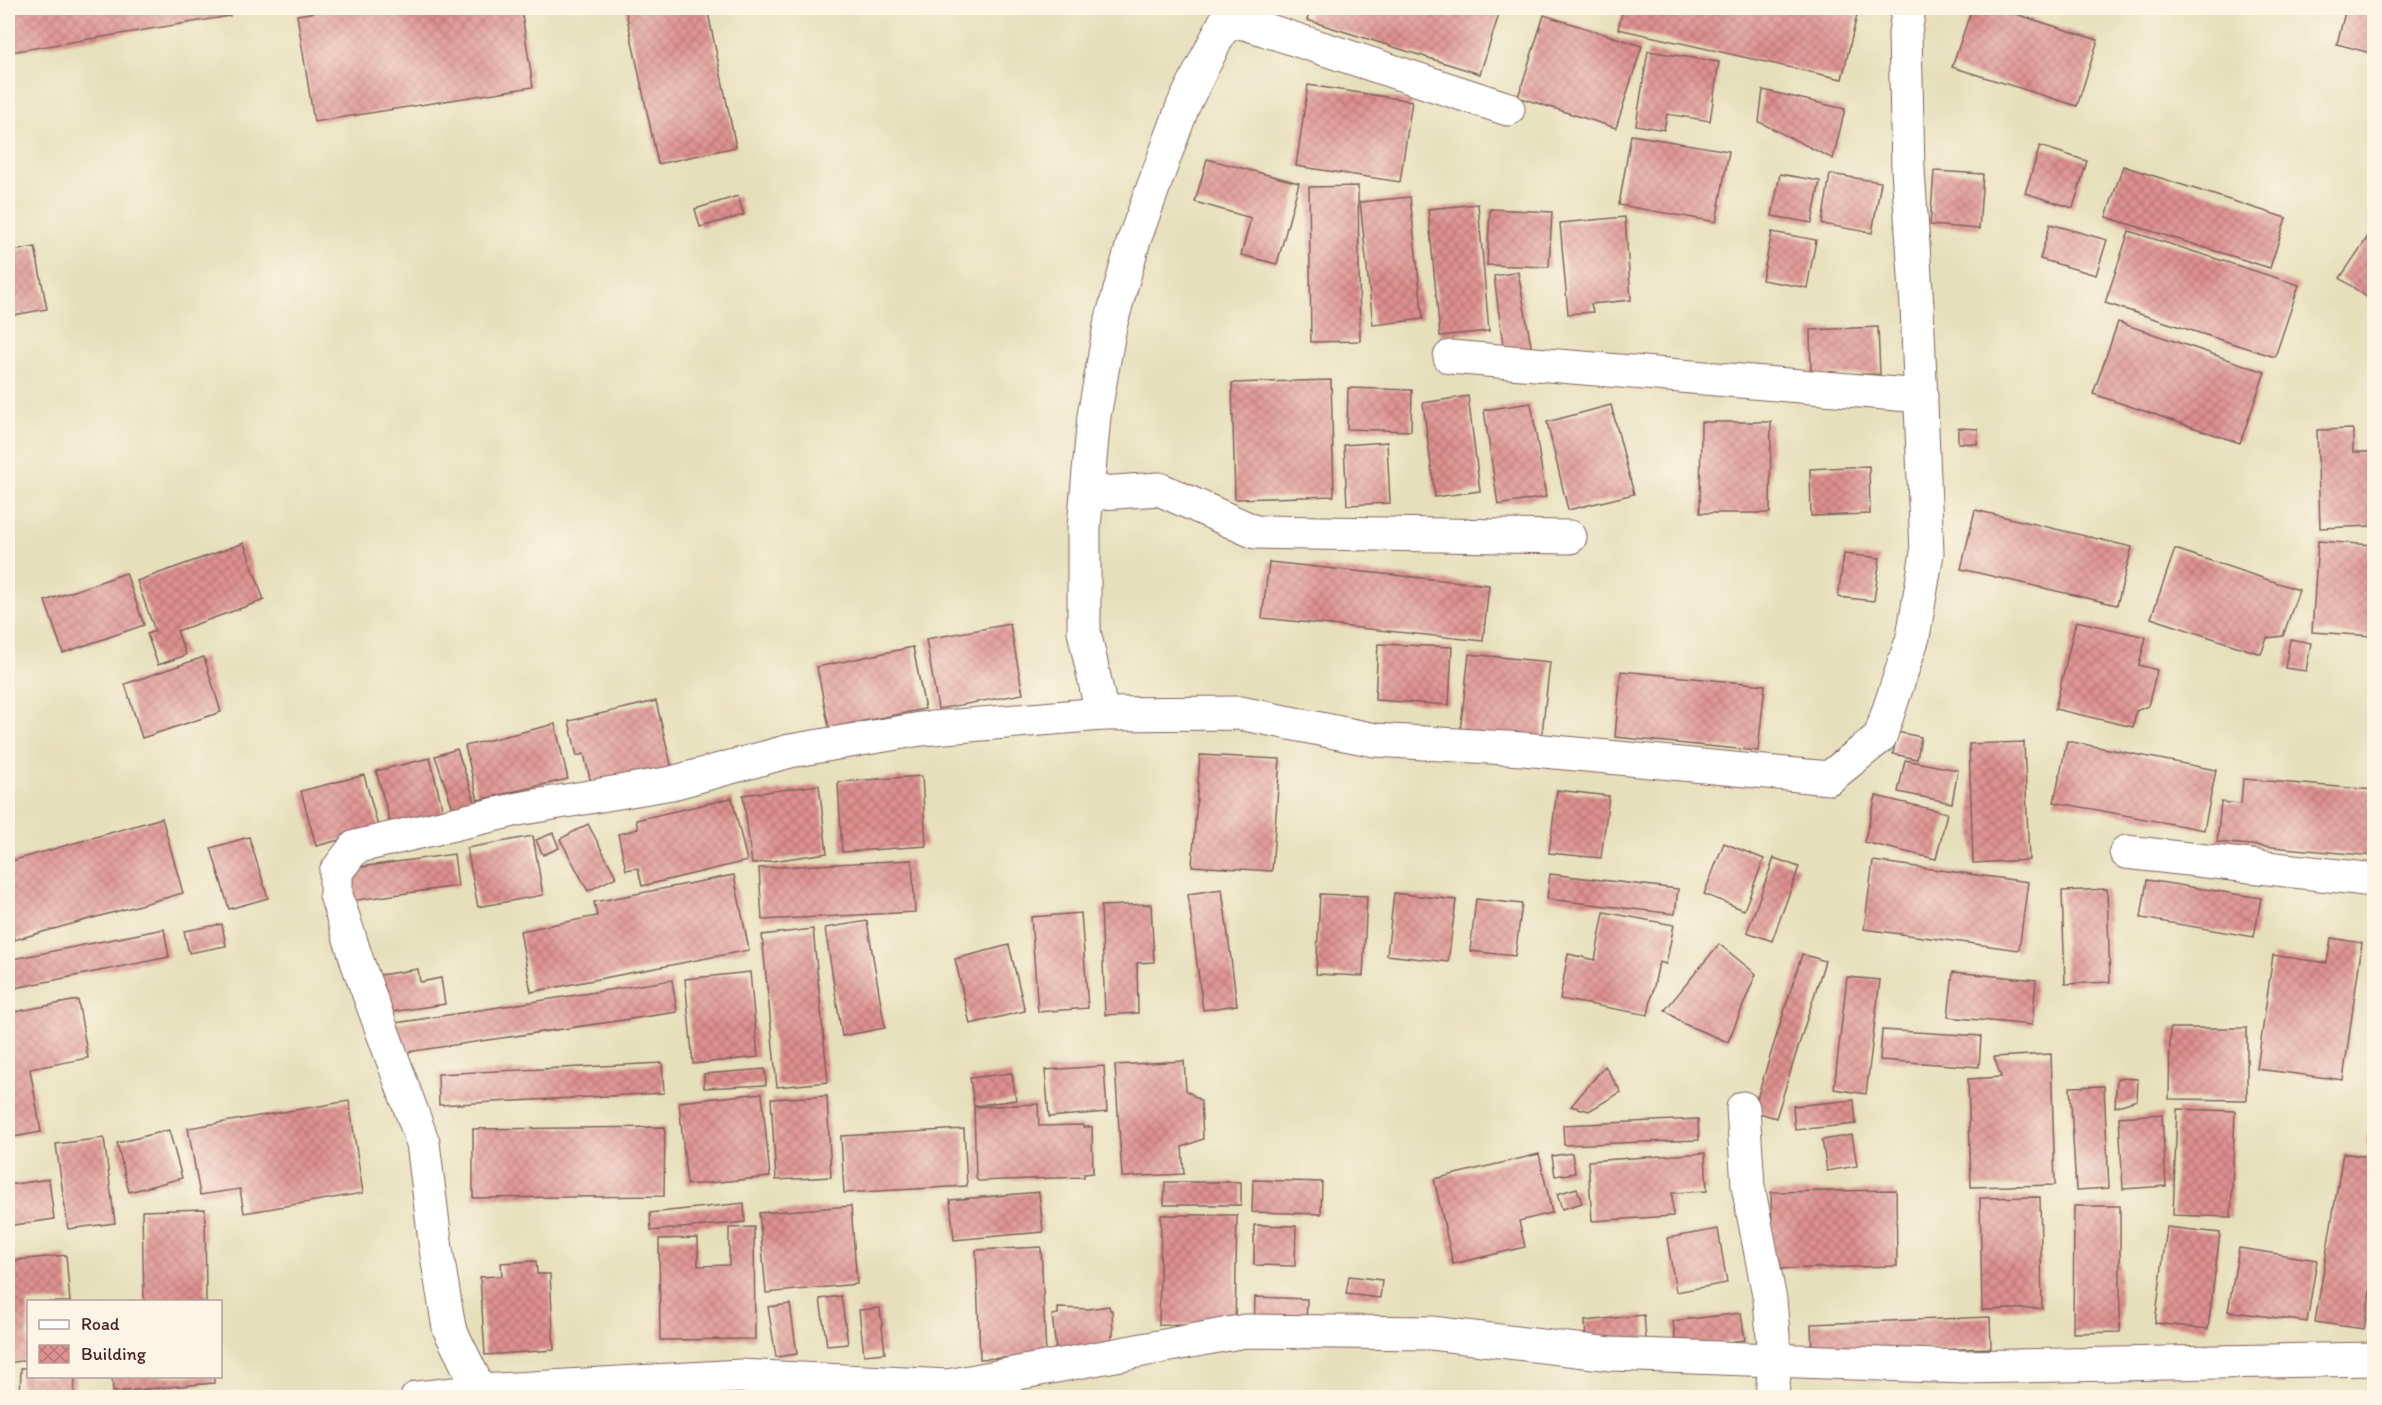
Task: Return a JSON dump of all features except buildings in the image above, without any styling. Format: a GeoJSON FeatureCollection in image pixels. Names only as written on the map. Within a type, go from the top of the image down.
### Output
{"type":"FeatureCollection","features":[{"type":"Feature","properties":{"kind":"street"},"geometry":{"type":"LineString","coordinates":[[480,1390],[449,1328],[436,1249],[423,1143],[358,964],[336,895],[336,872],[355,847],[518,809],[672,783],[790,751],[921,729],[1102,714],[1240,713],[1375,740],[1523,749],[1829,778],[1880,737],[1913,637],[1927,554],[1921,396],[1908,170],[1905,33],[1909,8]]}},
{"type":"Feature","properties":{"kind":"street"},"geometry":{"type":"LineString","coordinates":[[1102,714],[1084,631],[1084,527],[1094,416],[1110,326],[1134,240],[1183,106],[1227,19],[1508,109]]}},
{"type":"Feature","properties":{"kind":"street"},"geometry":{"type":"LineString","coordinates":[[1450,357],[1921,396]]}},
{"type":"Feature","properties":{"kind":"street"},"geometry":{"type":"LineString","coordinates":[[1087,494],[1159,489],[1255,532],[1570,537]]}},
{"type":"Feature","properties":{"kind":"street"},"geometry":{"type":"LineString","coordinates":[[2126,852],[2374,880]]}},
{"type":"Feature","properties":{"kind":"street"},"geometry":{"type":"LineString","coordinates":[[1743,1108],[1748,1186],[1770,1300],[1775,1359],[1772,1398]]}},
{"type":"Feature","properties":{"kind":"street"},"geometry":{"type":"LineString","coordinates":[[417,1398],[480,1390],[741,1376],[948,1386],[1245,1331],[1431,1333],[1611,1354],[1964,1367],[2374,1359]]}}]}
